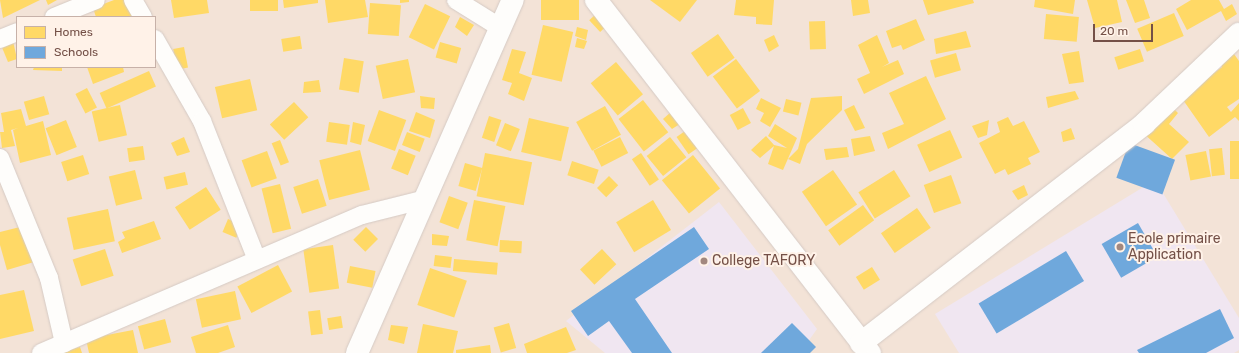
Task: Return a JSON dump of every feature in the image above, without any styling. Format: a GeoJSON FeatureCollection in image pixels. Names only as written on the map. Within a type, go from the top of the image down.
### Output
{"type":"FeatureCollection","features":[{"type":"Feature","properties":{"kind":"street"},"geometry":{"type":"LineString","coordinates":[[56,16],[96,0]]}},
{"type":"Feature","properties":{"kind":"street"},"geometry":{"type":"LineString","coordinates":[[133,0],[141,16]]}},
{"type":"Feature","properties":{"kind":"street"},"geometry":{"type":"LineString","coordinates":[[456,0],[501,28]]}},
{"type":"Feature","properties":{"kind":"street"},"geometry":{"type":"LineString","coordinates":[[357,353],[513,0]]}},
{"type":"Feature","properties":{"kind":"street"},"geometry":{"type":"LineString","coordinates":[[596,0],[862,350],[1144,124],[1239,34]]}},
{"type":"Feature","properties":{"kind":"street"},"geometry":{"type":"LineString","coordinates":[[0,39],[16,32]]}},
{"type":"Feature","properties":{"kind":"street"},"geometry":{"type":"LineString","coordinates":[[156,41],[202,121],[257,260]]}},
{"type":"Feature","properties":{"kind":"street"},"geometry":{"type":"LineString","coordinates":[[0,158],[49,278],[64,343]]}},
{"type":"Feature","properties":{"kind":"street"},"geometry":{"type":"LineString","coordinates":[[41,353],[362,215],[426,199]]}},
{"type":"Feature","properties":{"kind":"shaded area"},"geometry":{"type":"Polygon","coordinates":[[[0,0],[1239,0],[1239,353],[0,353],[0,0]]]}},
{"type":"Feature","properties":{"kind":"shaded area","name":"Ecole primaire Application"},"geometry":{"type":"Polygon","coordinates":[[[1155,180],[1239,318],[1239,350],[1234,353],[959,353],[935,314],[1155,180]]]}},
{"type":"Feature","properties":{"kind":"shaded area","name":"College TAFORY"},"geometry":{"type":"Polygon","coordinates":[[[719,202],[817,329],[800,353],[605,353],[566,321],[719,202]]]}},
{"type":"Feature","properties":{"kind":"building: Homes"},"geometry":{"type":"Polygon","coordinates":[[[0,0],[40,0],[3,18],[0,0]]]}},
{"type":"Feature","properties":{"kind":"building: Homes"},"geometry":{"type":"Polygon","coordinates":[[[46,0],[57,0],[48,5],[46,0]]]}},
{"type":"Feature","properties":{"kind":"building: Homes"},"geometry":{"type":"Polygon","coordinates":[[[114,0],[128,0],[135,16],[96,16],[93,8],[114,0]]]}},
{"type":"Feature","properties":{"kind":"building: Homes"},"geometry":{"type":"Polygon","coordinates":[[[171,0],[207,0],[209,13],[174,18],[171,0]]]}},
{"type":"Feature","properties":{"kind":"building: Homes"},"geometry":{"type":"Polygon","coordinates":[[[250,0],[278,0],[278,11],[250,11],[250,0]]]}},
{"type":"Feature","properties":{"kind":"building: Homes"},"geometry":{"type":"Polygon","coordinates":[[[283,0],[318,0],[318,3],[284,8],[283,0]]]}},
{"type":"Feature","properties":{"kind":"building: Homes"},"geometry":{"type":"Polygon","coordinates":[[[325,0],[365,0],[368,17],[328,23],[325,0]]]}},
{"type":"Feature","properties":{"kind":"building: Homes"},"geometry":{"type":"Polygon","coordinates":[[[400,0],[409,0],[409,2],[400,3],[400,0]]]}},
{"type":"Feature","properties":{"kind":"building: Homes"},"geometry":{"type":"Polygon","coordinates":[[[541,0],[579,0],[579,20],[541,20],[541,0]]]}},
{"type":"Feature","properties":{"kind":"building: Homes"},"geometry":{"type":"Polygon","coordinates":[[[650,0],[697,0],[680,22],[650,0]]]}},
{"type":"Feature","properties":{"kind":"building: Homes"},"geometry":{"type":"Polygon","coordinates":[[[736,0],[774,0],[772,25],[756,24],[756,17],[734,15],[736,0]]]}},
{"type":"Feature","properties":{"kind":"building: Homes"},"geometry":{"type":"Polygon","coordinates":[[[851,0],[868,0],[870,13],[853,16],[851,0]]]}},
{"type":"Feature","properties":{"kind":"building: Homes"},"geometry":{"type":"Polygon","coordinates":[[[923,0],[973,0],[974,3],[928,15],[923,0]]]}},
{"type":"Feature","properties":{"kind":"building: Homes"},"geometry":{"type":"Polygon","coordinates":[[[1035,0],[1075,0],[1073,14],[1034,7],[1035,0]]]}},
{"type":"Feature","properties":{"kind":"building: Homes"},"geometry":{"type":"Polygon","coordinates":[[[1087,0],[1117,0],[1122,22],[1095,28],[1087,0]]]}},
{"type":"Feature","properties":{"kind":"building: Homes"},"geometry":{"type":"Polygon","coordinates":[[[1126,0],[1144,0],[1150,18],[1135,23],[1126,0]]]}},
{"type":"Feature","properties":{"kind":"building: Homes"},"geometry":{"type":"Polygon","coordinates":[[[1191,0],[1219,0],[1224,9],[1232,4],[1237,14],[1226,21],[1221,11],[1187,30],[1176,9],[1191,0]]]}},
{"type":"Feature","properties":{"kind":"building: Homes"},"geometry":{"type":"Polygon","coordinates":[[[370,3],[401,5],[399,36],[368,34],[370,3]]]}},
{"type":"Feature","properties":{"kind":"building: Homes"},"geometry":{"type":"Polygon","coordinates":[[[425,4],[450,16],[434,50],[409,37],[425,4]]]}},
{"type":"Feature","properties":{"kind":"building: Homes"},"geometry":{"type":"Polygon","coordinates":[[[598,12],[609,24],[600,32],[589,20],[598,12]]]}},
{"type":"Feature","properties":{"kind":"building: Homes"},"geometry":{"type":"Polygon","coordinates":[[[1174,13],[1184,36],[1147,52],[1137,29],[1174,13]]]}},
{"type":"Feature","properties":{"kind":"building: Homes"},"geometry":{"type":"Polygon","coordinates":[[[1046,14],[1079,17],[1077,42],[1044,39],[1046,14]]]}},
{"type":"Feature","properties":{"kind":"building: Homes"},"geometry":{"type":"Polygon","coordinates":[[[460,17],[474,25],[467,36],[455,27],[460,17]]]}},
{"type":"Feature","properties":{"kind":"building: Homes"},"geometry":{"type":"Polygon","coordinates":[[[916,19],[925,40],[903,50],[901,45],[892,48],[886,31],[916,19]]]}},
{"type":"Feature","properties":{"kind":"building: Homes"},"geometry":{"type":"Polygon","coordinates":[[[825,21],[826,49],[810,50],[809,22],[825,21]]]}},
{"type":"Feature","properties":{"kind":"building: Homes"},"geometry":{"type":"Polygon","coordinates":[[[543,25],[573,32],[562,82],[532,75],[543,25]]]}},
{"type":"Feature","properties":{"kind":"building: Homes"},"geometry":{"type":"Polygon","coordinates":[[[577,27],[588,30],[586,40],[575,36],[577,27]]]}},
{"type":"Feature","properties":{"kind":"building: Homes"},"geometry":{"type":"Polygon","coordinates":[[[966,31],[971,47],[936,54],[934,39],[966,31]]]}},
{"type":"Feature","properties":{"kind":"building: Homes"},"geometry":{"type":"Polygon","coordinates":[[[718,34],[735,58],[708,77],[691,53],[718,34]]]}},
{"type":"Feature","properties":{"kind":"building: Homes"},"geometry":{"type":"Polygon","coordinates":[[[774,35],[779,46],[769,52],[764,40],[774,35]]]}},
{"type":"Feature","properties":{"kind":"building: Homes"},"geometry":{"type":"Polygon","coordinates":[[[877,35],[889,63],[882,67],[898,60],[904,74],[864,94],[857,79],[870,73],[858,45],[877,35]]]}},
{"type":"Feature","properties":{"kind":"building: Homes"},"geometry":{"type":"Polygon","coordinates":[[[300,36],[302,49],[283,52],[281,39],[300,36]]]}},
{"type":"Feature","properties":{"kind":"building: Homes"},"geometry":{"type":"Polygon","coordinates":[[[577,38],[587,41],[584,49],[575,47],[577,38]]]}},
{"type":"Feature","properties":{"kind":"building: Homes"},"geometry":{"type":"Polygon","coordinates":[[[13,41],[16,59],[8,62],[1,45],[13,41]]]}},
{"type":"Feature","properties":{"kind":"building: Homes"},"geometry":{"type":"Polygon","coordinates":[[[440,42],[461,48],[457,63],[436,57],[440,42]]]}},
{"type":"Feature","properties":{"kind":"building: Homes"},"geometry":{"type":"Polygon","coordinates":[[[184,47],[188,68],[177,70],[173,49],[184,47]]]}},
{"type":"Feature","properties":{"kind":"building: Homes"},"geometry":{"type":"Polygon","coordinates":[[[512,49],[526,52],[519,73],[532,78],[524,101],[508,94],[512,83],[502,80],[512,49]]]}},
{"type":"Feature","properties":{"kind":"building: Homes"},"geometry":{"type":"Polygon","coordinates":[[[1140,49],[1144,61],[1118,70],[1114,57],[1140,49]]]}},
{"type":"Feature","properties":{"kind":"building: Homes"},"geometry":{"type":"Polygon","coordinates":[[[1079,51],[1084,82],[1069,84],[1062,54],[1079,51]]]}},
{"type":"Feature","properties":{"kind":"building: Homes"},"geometry":{"type":"Polygon","coordinates":[[[956,53],[961,70],[935,78],[930,60],[956,53]]]}},
{"type":"Feature","properties":{"kind":"building: Homes"},"geometry":{"type":"Polygon","coordinates":[[[1234,54],[1239,61],[1239,99],[1227,107],[1231,112],[1239,103],[1239,121],[1235,117],[1209,137],[1181,97],[1211,68],[1214,73],[1222,67],[1219,63],[1234,54]]]}},
{"type":"Feature","properties":{"kind":"building: Homes"},"geometry":{"type":"Polygon","coordinates":[[[344,58],[364,61],[359,93],[339,90],[344,58]]]}},
{"type":"Feature","properties":{"kind":"building: Homes"},"geometry":{"type":"Polygon","coordinates":[[[408,59],[415,92],[383,99],[376,66],[408,59]]]}},
{"type":"Feature","properties":{"kind":"building: Homes"},"geometry":{"type":"Polygon","coordinates":[[[736,59],[760,91],[737,108],[713,76],[736,59]]]}},
{"type":"Feature","properties":{"kind":"building: Homes"},"geometry":{"type":"Polygon","coordinates":[[[616,62],[643,94],[618,115],[591,83],[616,62]]]}},
{"type":"Feature","properties":{"kind":"building: Homes"},"geometry":{"type":"Polygon","coordinates":[[[34,68],[62,68],[62,71],[33,70],[34,68]]]}},
{"type":"Feature","properties":{"kind":"building: Homes"},"geometry":{"type":"Polygon","coordinates":[[[87,68],[123,68],[124,72],[93,84],[87,68]]]}},
{"type":"Feature","properties":{"kind":"building: Homes"},"geometry":{"type":"Polygon","coordinates":[[[149,71],[156,87],[107,108],[100,93],[149,71]]]}},
{"type":"Feature","properties":{"kind":"building: Homes"},"geometry":{"type":"Polygon","coordinates":[[[926,76],[946,119],[888,149],[882,133],[904,124],[889,93],[926,76]]]}},
{"type":"Feature","properties":{"kind":"building: Homes"},"geometry":{"type":"Polygon","coordinates":[[[250,79],[257,110],[222,118],[215,87],[250,79]]]}},
{"type":"Feature","properties":{"kind":"building: Homes"},"geometry":{"type":"Polygon","coordinates":[[[319,80],[321,92],[303,93],[304,82],[319,80]]]}},
{"type":"Feature","properties":{"kind":"building: Homes"},"geometry":{"type":"Polygon","coordinates":[[[87,88],[97,108],[85,114],[75,94],[87,88]]]}},
{"type":"Feature","properties":{"kind":"building: Homes"},"geometry":{"type":"Polygon","coordinates":[[[1075,91],[1079,99],[1048,108],[1046,97],[1075,91]]]}},
{"type":"Feature","properties":{"kind":"building: Homes"},"geometry":{"type":"Polygon","coordinates":[[[44,96],[49,114],[29,120],[24,102],[44,96]]]}},
{"type":"Feature","properties":{"kind":"building: Homes"},"geometry":{"type":"Polygon","coordinates":[[[420,96],[435,98],[434,109],[421,108],[420,96]]]}},
{"type":"Feature","properties":{"kind":"building: Homes"},"geometry":{"type":"Polygon","coordinates":[[[842,96],[842,110],[807,144],[800,164],[788,159],[798,149],[811,98],[842,96]]]}},
{"type":"Feature","properties":{"kind":"building: Homes"},"geometry":{"type":"Polygon","coordinates":[[[761,98],[781,108],[770,127],[760,121],[764,113],[756,109],[761,98]]]}},
{"type":"Feature","properties":{"kind":"building: Homes"},"geometry":{"type":"Polygon","coordinates":[[[786,99],[802,103],[798,115],[783,112],[786,99]]]}},
{"type":"Feature","properties":{"kind":"building: Homes"},"geometry":{"type":"Polygon","coordinates":[[[643,100],[668,132],[644,151],[619,119],[643,100]]]}},
{"type":"Feature","properties":{"kind":"building: Homes"},"geometry":{"type":"Polygon","coordinates":[[[294,102],[308,117],[284,140],[270,125],[294,102]]]}},
{"type":"Feature","properties":{"kind":"building: Homes"},"geometry":{"type":"Polygon","coordinates":[[[1169,104],[1178,113],[1169,124],[1189,142],[1172,159],[1142,132],[1169,104]]]}},
{"type":"Feature","properties":{"kind":"building: Homes"},"geometry":{"type":"Polygon","coordinates":[[[120,105],[127,135],[99,142],[92,112],[120,105]]]}},
{"type":"Feature","properties":{"kind":"building: Homes"},"geometry":{"type":"Polygon","coordinates":[[[854,105],[865,128],[855,131],[844,110],[854,105]]]}},
{"type":"Feature","properties":{"kind":"building: Homes"},"geometry":{"type":"Polygon","coordinates":[[[605,106],[621,135],[592,151],[576,122],[605,106]]]}},
{"type":"Feature","properties":{"kind":"building: Homes"},"geometry":{"type":"Polygon","coordinates":[[[743,108],[751,123],[738,130],[730,115],[743,108]]]}},
{"type":"Feature","properties":{"kind":"building: Homes"},"geometry":{"type":"Polygon","coordinates":[[[21,109],[26,126],[43,121],[51,155],[20,163],[13,130],[18,128],[11,130],[15,146],[2,148],[0,132],[4,132],[1,113],[21,109]]]}},
{"type":"Feature","properties":{"kind":"building: Homes"},"geometry":{"type":"Polygon","coordinates":[[[379,110],[406,120],[395,151],[368,141],[379,110]]]}},
{"type":"Feature","properties":{"kind":"building: Homes"},"geometry":{"type":"Polygon","coordinates":[[[416,112],[435,120],[430,138],[409,131],[416,112]]]}},
{"type":"Feature","properties":{"kind":"building: Homes"},"geometry":{"type":"Polygon","coordinates":[[[671,112],[683,122],[672,129],[663,119],[671,112]]]}},
{"type":"Feature","properties":{"kind":"building: Homes"},"geometry":{"type":"Polygon","coordinates":[[[489,116],[501,120],[494,142],[482,138],[489,116]]]}},
{"type":"Feature","properties":{"kind":"building: Homes"},"geometry":{"type":"Polygon","coordinates":[[[1008,117],[1013,126],[1024,121],[1040,152],[1028,158],[1031,164],[1008,175],[1005,169],[995,174],[979,143],[1000,132],[997,122],[1008,117]]]}},
{"type":"Feature","properties":{"kind":"building: Homes"},"geometry":{"type":"Polygon","coordinates":[[[529,118],[569,127],[561,161],[521,152],[529,118]]]}},
{"type":"Feature","properties":{"kind":"building: Homes"},"geometry":{"type":"Polygon","coordinates":[[[66,120],[77,147],[56,155],[46,128],[66,120]]]}},
{"type":"Feature","properties":{"kind":"building: Homes"},"geometry":{"type":"Polygon","coordinates":[[[989,120],[987,135],[978,138],[972,126],[989,120]]]}},
{"type":"Feature","properties":{"kind":"building: Homes"},"geometry":{"type":"Polygon","coordinates":[[[329,122],[350,125],[347,145],[326,142],[329,122]]]}},
{"type":"Feature","properties":{"kind":"building: Homes"},"geometry":{"type":"Polygon","coordinates":[[[353,122],[365,125],[361,145],[350,142],[353,122]]]}},
{"type":"Feature","properties":{"kind":"building: Homes"},"geometry":{"type":"Polygon","coordinates":[[[505,123],[520,129],[511,151],[496,145],[505,123]]]}},
{"type":"Feature","properties":{"kind":"building: Homes"},"geometry":{"type":"Polygon","coordinates":[[[775,124],[797,138],[783,170],[768,164],[774,146],[760,158],[751,150],[766,136],[774,145],[787,148],[768,136],[775,124]]]}},
{"type":"Feature","properties":{"kind":"building: Homes"},"geometry":{"type":"Polygon","coordinates":[[[1071,128],[1075,139],[1063,142],[1061,132],[1071,128]]]}},
{"type":"Feature","properties":{"kind":"building: Homes"},"geometry":{"type":"Polygon","coordinates":[[[688,129],[700,146],[689,154],[677,137],[688,129]]]}},
{"type":"Feature","properties":{"kind":"building: Homes"},"geometry":{"type":"Polygon","coordinates":[[[950,130],[962,157],[929,172],[917,145],[950,130]]]}},
{"type":"Feature","properties":{"kind":"building: Homes"},"geometry":{"type":"Polygon","coordinates":[[[407,132],[425,139],[420,152],[402,145],[407,132]]]}},
{"type":"Feature","properties":{"kind":"building: Homes"},"geometry":{"type":"Polygon","coordinates":[[[870,136],[875,151],[854,156],[851,139],[870,136]]]}},
{"type":"Feature","properties":{"kind":"building: Homes"},"geometry":{"type":"Polygon","coordinates":[[[184,137],[190,152],[177,156],[171,143],[184,137]]]}},
{"type":"Feature","properties":{"kind":"building: Homes"},"geometry":{"type":"Polygon","coordinates":[[[620,137],[628,153],[601,167],[593,151],[620,137]]]}},
{"type":"Feature","properties":{"kind":"building: Homes"},"geometry":{"type":"Polygon","coordinates":[[[670,137],[686,157],[663,176],[647,156],[670,137]]]}},
{"type":"Feature","properties":{"kind":"building: Homes"},"geometry":{"type":"Polygon","coordinates":[[[280,140],[289,162],[281,166],[272,143],[280,140]]]}},
{"type":"Feature","properties":{"kind":"building: Homes"},"geometry":{"type":"Polygon","coordinates":[[[1230,141],[1239,141],[1239,179],[1230,179],[1230,141]]]}},
{"type":"Feature","properties":{"kind":"building: Homes"},"geometry":{"type":"Polygon","coordinates":[[[143,146],[145,160],[129,162],[127,148],[143,146]]]}},
{"type":"Feature","properties":{"kind":"building: Homes"},"geometry":{"type":"Polygon","coordinates":[[[847,147],[849,157],[826,160],[824,149],[847,147]]]}},
{"type":"Feature","properties":{"kind":"building: Homes"},"geometry":{"type":"Polygon","coordinates":[[[1222,148],[1225,175],[1212,176],[1209,149],[1222,148]]]}},
{"type":"Feature","properties":{"kind":"building: Homes"},"geometry":{"type":"Polygon","coordinates":[[[399,149],[416,156],[408,175],[391,168],[399,149]]]}},
{"type":"Feature","properties":{"kind":"building: Homes"},"geometry":{"type":"Polygon","coordinates":[[[360,150],[370,190],[329,200],[319,160],[360,150]]]}},
{"type":"Feature","properties":{"kind":"building: Homes"},"geometry":{"type":"Polygon","coordinates":[[[267,151],[277,178],[252,187],[242,160],[267,151]]]}},
{"type":"Feature","properties":{"kind":"building: Homes"},"geometry":{"type":"Polygon","coordinates":[[[1206,151],[1211,177],[1190,181],[1185,155],[1206,151]]]}},
{"type":"Feature","properties":{"kind":"building: Homes"},"geometry":{"type":"Polygon","coordinates":[[[485,153],[532,162],[524,205],[477,196],[485,153]]]}},
{"type":"Feature","properties":{"kind":"building: Homes"},"geometry":{"type":"Polygon","coordinates":[[[641,153],[659,180],[650,186],[632,159],[641,153]]]}},
{"type":"Feature","properties":{"kind":"building: Homes"},"geometry":{"type":"Polygon","coordinates":[[[83,155],[89,174],[67,181],[61,162],[83,155]]]}},
{"type":"Feature","properties":{"kind":"building: Homes"},"geometry":{"type":"Polygon","coordinates":[[[693,155],[720,188],[689,214],[662,180],[693,155]]]}},
{"type":"Feature","properties":{"kind":"building: Homes"},"geometry":{"type":"Polygon","coordinates":[[[572,161],[599,170],[594,184],[567,175],[572,161]]]}},
{"type":"Feature","properties":{"kind":"building: Homes"},"geometry":{"type":"Polygon","coordinates":[[[465,163],[482,168],[476,191],[458,186],[465,163]]]}},
{"type":"Feature","properties":{"kind":"building: Homes"},"geometry":{"type":"Polygon","coordinates":[[[135,170],[142,199],[116,206],[109,177],[135,170]]]}},
{"type":"Feature","properties":{"kind":"building: Homes"},"geometry":{"type":"Polygon","coordinates":[[[833,170],[857,204],[826,226],[802,192],[833,170]]]}},
{"type":"Feature","properties":{"kind":"building: Homes"},"geometry":{"type":"Polygon","coordinates":[[[894,170],[910,196],[875,219],[858,192],[894,170]]]}},
{"type":"Feature","properties":{"kind":"building: Homes"},"geometry":{"type":"Polygon","coordinates":[[[185,172],[188,185],[166,190],[164,177],[185,172]]]}},
{"type":"Feature","properties":{"kind":"building: Homes"},"geometry":{"type":"Polygon","coordinates":[[[951,175],[961,203],[934,213],[924,185],[951,175]]]}},
{"type":"Feature","properties":{"kind":"building: Homes"},"geometry":{"type":"Polygon","coordinates":[[[609,176],[618,185],[606,197],[597,188],[609,176]]]}},
{"type":"Feature","properties":{"kind":"building: Homes"},"geometry":{"type":"Polygon","coordinates":[[[318,179],[327,206],[302,214],[293,187],[318,179]]]}},
{"type":"Feature","properties":{"kind":"building: Homes"},"geometry":{"type":"Polygon","coordinates":[[[280,184],[291,229],[273,233],[262,189],[280,184]]]}},
{"type":"Feature","properties":{"kind":"building: Homes"},"geometry":{"type":"Polygon","coordinates":[[[1024,185],[1028,195],[1018,200],[1012,191],[1024,185]]]}},
{"type":"Feature","properties":{"kind":"building: Homes"},"geometry":{"type":"Polygon","coordinates":[[[206,187],[221,210],[190,230],[175,207],[206,187]]]}},
{"type":"Feature","properties":{"kind":"building: Homes"},"geometry":{"type":"Polygon","coordinates":[[[449,196],[468,203],[458,229],[439,222],[449,196]]]}},
{"type":"Feature","properties":{"kind":"building: Homes"},"geometry":{"type":"Polygon","coordinates":[[[474,200],[505,206],[498,246],[466,240],[474,200]]]}},
{"type":"Feature","properties":{"kind":"building: Homes"},"geometry":{"type":"Polygon","coordinates":[[[653,200],[671,230],[634,252],[616,222],[653,200]]]}},
{"type":"Feature","properties":{"kind":"building: Homes"},"geometry":{"type":"Polygon","coordinates":[[[863,205],[874,220],[839,246],[828,230],[863,205]]]}},
{"type":"Feature","properties":{"kind":"building: Homes"},"geometry":{"type":"Polygon","coordinates":[[[917,208],[931,228],[895,253],[881,233],[917,208]]]}},
{"type":"Feature","properties":{"kind":"building: Homes"},"geometry":{"type":"Polygon","coordinates":[[[108,209],[115,241],[74,250],[67,218],[108,209]]]}},
{"type":"Feature","properties":{"kind":"building: Homes"},"geometry":{"type":"Polygon","coordinates":[[[228,219],[242,225],[236,238],[223,232],[228,219]]]}},
{"type":"Feature","properties":{"kind":"building: Homes"},"geometry":{"type":"Polygon","coordinates":[[[154,221],[161,239],[122,253],[118,242],[125,238],[122,232],[154,221]]]}},
{"type":"Feature","properties":{"kind":"building: Homes"},"geometry":{"type":"Polygon","coordinates":[[[24,226],[34,262],[7,270],[0,245],[0,232],[24,226]]]}},
{"type":"Feature","properties":{"kind":"building: Homes"},"geometry":{"type":"Polygon","coordinates":[[[366,227],[378,239],[365,252],[353,240],[366,227]]]}},
{"type":"Feature","properties":{"kind":"building: Homes"},"geometry":{"type":"Polygon","coordinates":[[[432,234],[449,236],[447,246],[432,245],[432,234]]]}},
{"type":"Feature","properties":{"kind":"building: Homes"},"geometry":{"type":"Polygon","coordinates":[[[500,240],[522,241],[521,253],[499,252],[500,240]]]}},
{"type":"Feature","properties":{"kind":"building: Homes"},"geometry":{"type":"Polygon","coordinates":[[[333,245],[339,289],[309,293],[303,249],[333,245]]]}},
{"type":"Feature","properties":{"kind":"building: Homes"},"geometry":{"type":"Polygon","coordinates":[[[105,249],[114,276],[81,286],[73,260],[105,249]]]}},
{"type":"Feature","properties":{"kind":"building: Homes"},"geometry":{"type":"Polygon","coordinates":[[[602,249],[616,264],[594,285],[580,269],[602,249]]]}},
{"type":"Feature","properties":{"kind":"building: Homes"},"geometry":{"type":"Polygon","coordinates":[[[435,255],[452,257],[451,268],[434,266],[435,255]]]}},
{"type":"Feature","properties":{"kind":"building: Homes"},"geometry":{"type":"Polygon","coordinates":[[[454,259],[498,263],[497,275],[453,271],[454,259]]]}},
{"type":"Feature","properties":{"kind":"building: Homes"},"geometry":{"type":"Polygon","coordinates":[[[278,265],[292,291],[251,313],[237,287],[278,265]]]}},
{"type":"Feature","properties":{"kind":"building: Homes"},"geometry":{"type":"Polygon","coordinates":[[[350,266],[376,271],[372,288],[347,283],[350,266]]]}},
{"type":"Feature","properties":{"kind":"building: Homes"},"geometry":{"type":"Polygon","coordinates":[[[872,267],[880,280],[864,290],[856,277],[872,267]]]}},
{"type":"Feature","properties":{"kind":"building: Homes"},"geometry":{"type":"Polygon","coordinates":[[[430,268],[467,281],[454,318],[417,305],[430,268]]]}},
{"type":"Feature","properties":{"kind":"building: Homes"},"geometry":{"type":"Polygon","coordinates":[[[24,290],[34,331],[0,339],[0,295],[24,290]]]}},
{"type":"Feature","properties":{"kind":"building: Homes"},"geometry":{"type":"Polygon","coordinates":[[[235,291],[241,319],[202,328],[196,299],[235,291]]]}},
{"type":"Feature","properties":{"kind":"building: Homes"},"geometry":{"type":"Polygon","coordinates":[[[320,310],[323,334],[311,335],[308,311],[320,310]]]}},
{"type":"Feature","properties":{"kind":"building: Homes"},"geometry":{"type":"Polygon","coordinates":[[[341,316],[343,328],[329,330],[327,318],[341,316]]]}},
{"type":"Feature","properties":{"kind":"building: Homes"},"geometry":{"type":"Polygon","coordinates":[[[165,319],[171,342],[144,349],[138,326],[165,319]]]}},
{"type":"Feature","properties":{"kind":"building: Homes"},"geometry":{"type":"Polygon","coordinates":[[[509,323],[516,348],[501,352],[494,327],[509,323]]]}},
{"type":"Feature","properties":{"kind":"building: Homes"},"geometry":{"type":"Polygon","coordinates":[[[423,324],[458,331],[453,353],[417,353],[423,324]]]}},
{"type":"Feature","properties":{"kind":"building: Homes"},"geometry":{"type":"Polygon","coordinates":[[[228,325],[235,347],[218,353],[196,353],[191,337],[228,325]]]}},
{"type":"Feature","properties":{"kind":"building: Homes"},"geometry":{"type":"Polygon","coordinates":[[[391,325],[408,327],[404,344],[388,340],[391,325]]]}},
{"type":"Feature","properties":{"kind":"building: Homes"},"geometry":{"type":"Polygon","coordinates":[[[566,327],[576,350],[567,353],[527,353],[524,344],[566,327]]]}},
{"type":"Feature","properties":{"kind":"building: Homes"},"geometry":{"type":"Polygon","coordinates":[[[133,330],[138,353],[89,353],[86,339],[133,330]]]}},
{"type":"Feature","properties":{"kind":"building: Homes"},"geometry":{"type":"Polygon","coordinates":[[[490,345],[491,353],[456,353],[456,350],[490,345]]]}},
{"type":"Feature","properties":{"kind":"building: Homes"},"geometry":{"type":"Polygon","coordinates":[[[80,347],[82,353],[60,353],[60,352],[80,347]]]}},
{"type":"Feature","properties":{"kind":"building: Schools"},"geometry":{"type":"Polygon","coordinates":[[[1129,143],[1175,160],[1162,195],[1116,178],[1129,143]]]}},
{"type":"Feature","properties":{"kind":"building: Schools"},"geometry":{"type":"Polygon","coordinates":[[[1138,223],[1158,257],[1121,278],[1102,244],[1138,223]]]}},
{"type":"Feature","properties":{"kind":"building: Schools"},"geometry":{"type":"Polygon","coordinates":[[[694,227],[709,249],[635,299],[672,353],[632,353],[609,321],[588,336],[571,311],[694,227]]]}},
{"type":"Feature","properties":{"kind":"building: Schools"},"geometry":{"type":"Polygon","coordinates":[[[1066,251],[1084,281],[997,334],[979,304],[1066,251]]]}},
{"type":"Feature","properties":{"kind":"building: Schools"},"geometry":{"type":"Polygon","coordinates":[[[1220,309],[1234,338],[1206,353],[1139,353],[1137,350],[1220,309]]]}},
{"type":"Feature","properties":{"kind":"building: Schools"},"geometry":{"type":"Polygon","coordinates":[[[792,323],[816,347],[810,353],[761,353],[792,323]]]}},
{"type":"Feature","properties":{"kind":"place","name":"Ecole primaire Application"},"geometry":{"type":"Point","coordinates":[1120,247]}},
{"type":"Feature","properties":{"kind":"place","name":"College TAFORY"},"geometry":{"type":"Point","coordinates":[704,261]}}]}
